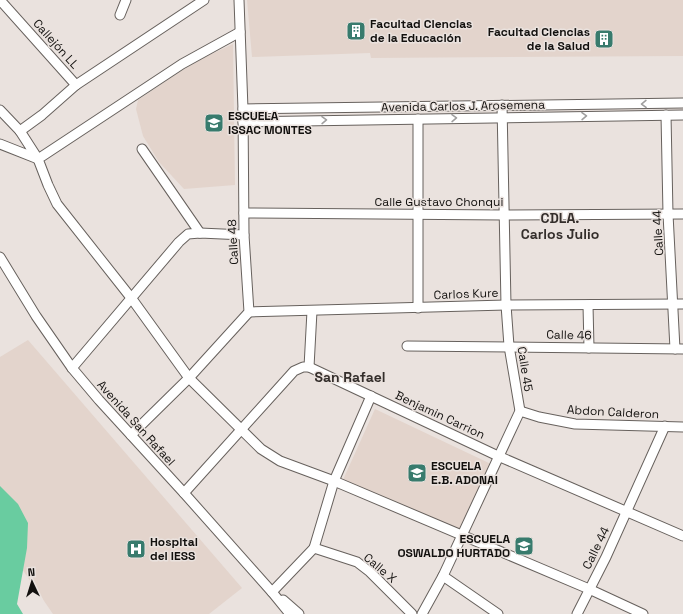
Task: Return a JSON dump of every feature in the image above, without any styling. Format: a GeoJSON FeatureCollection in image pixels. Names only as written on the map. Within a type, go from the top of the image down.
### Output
{"type":"FeatureCollection","features":[{"type":"Feature","properties":{"kind":"street","name":"Callejón LL"},"geometry":{"type":"LineString","coordinates":[[0,0],[76,85],[42,115],[20,131]]}},
{"type":"Feature","properties":{"kind":"street"},"geometry":{"type":"LineString","coordinates":[[120,16],[126,0]]}},
{"type":"Feature","properties":{"kind":"street"},"geometry":{"type":"LineString","coordinates":[[76,85],[204,0]]}},
{"type":"Feature","properties":{"kind":"street","name":"Calle 48"},"geometry":{"type":"LineString","coordinates":[[238,0],[243,109],[244,235],[249,312]]}},
{"type":"Feature","properties":{"kind":"street"},"geometry":{"type":"LineString","coordinates":[[38,159],[182,64],[240,32]]}},
{"type":"Feature","properties":{"kind":"street","name":"Avenida Carlos J. Arosemena"},"geometry":{"type":"LineString","coordinates":[[243,109],[683,103]]}},
{"type":"Feature","properties":{"kind":"street","name":"Calle 45"},"geometry":{"type":"LineString","coordinates":[[502,105],[506,305],[509,346],[520,411]]}},
{"type":"Feature","properties":{"kind":"street"},"geometry":{"type":"LineString","coordinates":[[0,110],[20,131],[38,159],[48,186],[57,204],[132,299],[189,378],[241,431],[261,449],[280,461],[334,481],[590,589],[643,614]]}},
{"type":"Feature","properties":{"kind":"street","name":"Calle 44"},"geometry":{"type":"LineString","coordinates":[[666,115],[668,214],[678,304],[679,349]]}},
{"type":"Feature","properties":{"kind":"street","name":"Avenida Carlos J. Arosemena"},"geometry":{"type":"LineString","coordinates":[[243,122],[683,115]]}},
{"type":"Feature","properties":{"kind":"street"},"geometry":{"type":"LineString","coordinates":[[418,119],[418,308]]}},
{"type":"Feature","properties":{"kind":"street"},"geometry":{"type":"LineString","coordinates":[[0,144],[38,159]]}},
{"type":"Feature","properties":{"kind":"street"},"geometry":{"type":"LineString","coordinates":[[142,149],[200,233]]}},
{"type":"Feature","properties":{"kind":"street","name":"Calle Gustavo Chonqui"},"geometry":{"type":"LineString","coordinates":[[244,213],[504,215],[683,214]]}},
{"type":"Feature","properties":{"kind":"street"},"geometry":{"type":"LineString","coordinates":[[72,368],[179,242],[188,234],[200,233],[244,235]]}},
{"type":"Feature","properties":{"kind":"street","name":"Avenida San Rafael"},"geometry":{"type":"LineString","coordinates":[[0,257],[36,316],[72,368],[290,614]]}},
{"type":"Feature","properties":{"kind":"street","name":"Carlos Kure"},"geometry":{"type":"LineString","coordinates":[[249,312],[506,305],[678,304]]}},
{"type":"Feature","properties":{"kind":"street"},"geometry":{"type":"LineString","coordinates":[[588,305],[589,348]]}},
{"type":"Feature","properties":{"kind":"street"},"geometry":{"type":"LineString","coordinates":[[184,493],[294,371],[303,367],[309,367],[312,311]]}},
{"type":"Feature","properties":{"kind":"street"},"geometry":{"type":"LineString","coordinates":[[131,435],[189,378],[249,312]]}},
{"type":"Feature","properties":{"kind":"street","name":"Calle 46"},"geometry":{"type":"LineString","coordinates":[[407,346],[679,349]]}},
{"type":"Feature","properties":{"kind":"street","name":"Benjamin Carrion"},"geometry":{"type":"LineString","coordinates":[[309,367],[498,456],[683,536]]}},
{"type":"Feature","properties":{"kind":"street"},"geometry":{"type":"LineString","coordinates":[[272,592],[314,548],[334,481],[371,396]]}},
{"type":"Feature","properties":{"kind":"street"},"geometry":{"type":"LineString","coordinates":[[422,614],[443,576],[520,411]]}},
{"type":"Feature","properties":{"kind":"street","name":"Abdon Calderon"},"geometry":{"type":"LineString","coordinates":[[520,411],[539,417],[575,424],[683,427]]}},
{"type":"Feature","properties":{"kind":"street","name":"Calle 44"},"geometry":{"type":"LineString","coordinates":[[577,614],[606,557],[665,426]]}},
{"type":"Feature","properties":{"kind":"street","name":"Calle X"},"geometry":{"type":"LineString","coordinates":[[314,548],[357,562],[412,614]]}},
{"type":"Feature","properties":{"kind":"street"},"geometry":{"type":"LineString","coordinates":[[443,576],[498,614]]}},
{"type":"Feature","properties":{"kind":"street","name":"Avenida San Rafael"},"geometry":{"type":"LineString","coordinates":[[272,592],[299,614]]}},
{"type":"Feature","properties":{"kind":"shaded area"},"geometry":{"type":"Polygon","coordinates":[[[247,0],[683,0],[683,56],[371,58],[370,53],[252,57],[247,0]]]}},
{"type":"Feature","properties":{"kind":"shaded area"},"geometry":{"type":"Polygon","coordinates":[[[233,44],[235,185],[184,189],[159,162],[143,136],[136,109],[138,100],[203,58],[233,44]]]}},
{"type":"Feature","properties":{"kind":"shaded area"},"geometry":{"type":"Polygon","coordinates":[[[28,340],[242,588],[209,614],[53,614],[0,537],[0,357],[28,340]]]}},
{"type":"Feature","properties":{"kind":"shaded area","name":"ESCUELA E.B. ADONAI"},"geometry":{"type":"Polygon","coordinates":[[[375,409],[491,464],[460,532],[342,482],[375,409]]]}},
{"type":"Feature","properties":{"kind":"green space"},"geometry":{"type":"Polygon","coordinates":[[[0,486],[18,504],[28,523],[27,548],[17,604],[23,614],[0,614],[0,486]]]}},
{"type":"Feature","properties":{"kind":"place","name":"Facultad Ciencias de la Educación"},"geometry":{"type":"Point","coordinates":[356,31]}},
{"type":"Feature","properties":{"kind":"place","name":"Facultad Ciencias de la Salud"},"geometry":{"type":"Point","coordinates":[604,39]}},
{"type":"Feature","properties":{"kind":"place","name":"ESCUELA ISSAC MONTES"},"geometry":{"type":"Point","coordinates":[214,123]}},
{"type":"Feature","properties":{"kind":"place","name":"ESCUELA E.B. ADONAI"},"geometry":{"type":"Point","coordinates":[417,473]}},
{"type":"Feature","properties":{"kind":"place","name":"ESCUELA OSWALDO HURTADO"},"geometry":{"type":"Point","coordinates":[524,546]}},
{"type":"Feature","properties":{"kind":"place","name":"Hospital del IESS"},"geometry":{"type":"Point","coordinates":[136,549]}},
{"type":"Feature","properties":{"kind":"district","name":"CDLA. Carlos Julio"},"geometry":{"type":"Point","coordinates":[560,226]}},
{"type":"Feature","properties":{"kind":"district","name":"San Rafael"},"geometry":{"type":"Point","coordinates":[350,377]}}]}
